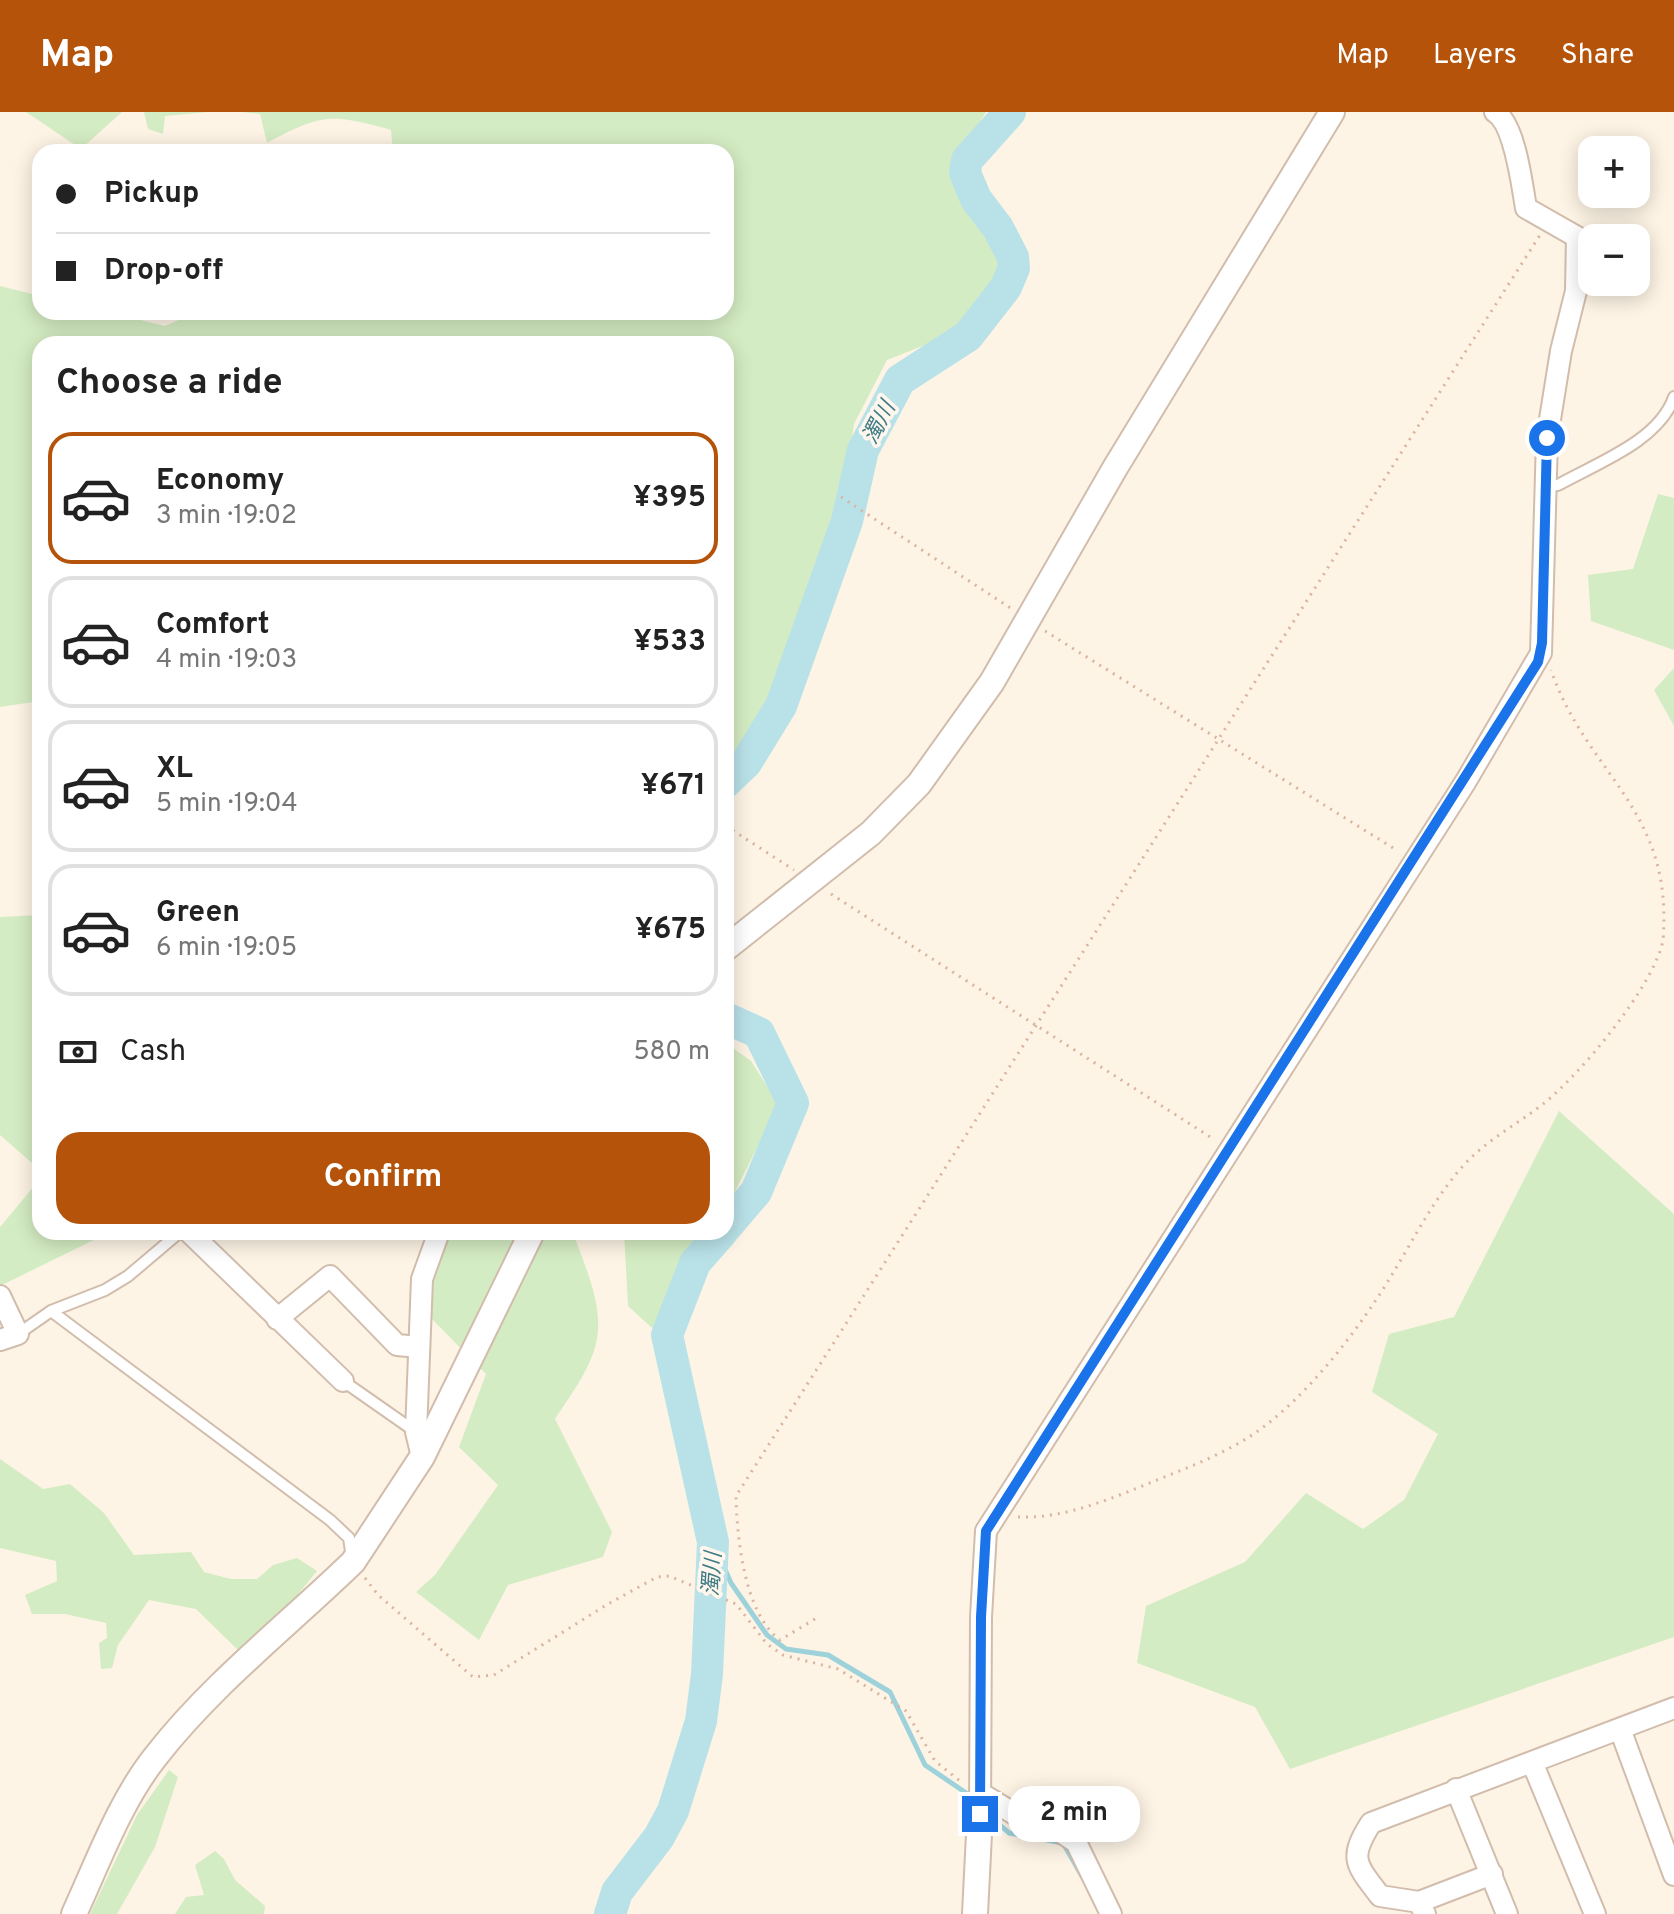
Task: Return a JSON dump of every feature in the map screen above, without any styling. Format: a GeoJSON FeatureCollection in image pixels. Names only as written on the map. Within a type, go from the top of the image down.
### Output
{"type":"FeatureCollection","features":[{"type":"Feature","properties":{"kind":"street"},"geometry":{"type":"LineString","coordinates":[[734,942],[871,833],[919,784],[992,682],[1115,468],[1332,112]]}},
{"type":"Feature","properties":{"kind":"street"},"geometry":{"type":"LineString","coordinates":[[975,1914],[981,1802],[981,1617],[986,1531],[1513,706],[1541,653],[1544,486],[1561,351],[1576,291],[1577,237],[1526,208],[1504,117],[1495,112]]}},
{"type":"Feature","properties":{"kind":"street"},"geometry":{"type":"LineString","coordinates":[[197,1240],[343,1381]]}},
{"type":"Feature","properties":{"kind":"street"},"geometry":{"type":"LineString","coordinates":[[422,1457],[416,1432],[422,1279],[436,1240]]}},
{"type":"Feature","properties":{"kind":"street"},"geometry":{"type":"LineString","coordinates":[[74,1914],[122,1812],[155,1757],[207,1701],[353,1562],[422,1457],[528,1240]]}},
{"type":"Feature","properties":{"kind":"street"},"geometry":{"type":"LineString","coordinates":[[277,1319],[330,1276],[397,1345],[419,1347]]}},
{"type":"Feature","properties":{"kind":"street"},"geometry":{"type":"LineString","coordinates":[[0,1296],[9,1337]]}},
{"type":"Feature","properties":{"kind":"street"},"geometry":{"type":"LineString","coordinates":[[1492,1874],[1422,1908],[1380,1896],[1358,1867],[1357,1845],[1371,1823],[1674,1708]]}},
{"type":"Feature","properties":{"kind":"street"},"geometry":{"type":"LineString","coordinates":[[1620,1729],[1674,1875]]}},
{"type":"Feature","properties":{"kind":"street"},"geometry":{"type":"LineString","coordinates":[[1532,1762],[1595,1914]]}},
{"type":"Feature","properties":{"kind":"street"},"geometry":{"type":"LineString","coordinates":[[1456,1789],[1507,1914]]}},
{"type":"Feature","properties":{"kind":"street"},"geometry":{"type":"LineString","coordinates":[[981,1802],[1029,1823],[1056,1829],[1076,1842],[1111,1914]]}},
{"type":"Feature","properties":{"kind":"lane"},"geometry":{"type":"LineString","coordinates":[[1544,486],[1558,485],[1648,433],[1668,416],[1674,397]]}},
{"type":"Feature","properties":{"kind":"lane"},"geometry":{"type":"LineString","coordinates":[[9,1337],[51,1311],[117,1283],[170,1240]]}},
{"type":"Feature","properties":{"kind":"lane"},"geometry":{"type":"LineString","coordinates":[[51,1311],[330,1520],[349,1538],[353,1562]]}},
{"type":"Feature","properties":{"kind":"lane"},"geometry":{"type":"LineString","coordinates":[[343,1381],[416,1432]]}},
{"type":"Feature","properties":{"kind":"path"},"geometry":{"type":"LineString","coordinates":[[815,1619],[780,1640],[772,1634],[762,1617],[738,1549],[736,1496],[1549,221]]}},
{"type":"Feature","properties":{"kind":"path"},"geometry":{"type":"LineString","coordinates":[[841,497],[1028,620],[1414,861]]}},
{"type":"Feature","properties":{"kind":"path"},"geometry":{"type":"LineString","coordinates":[[1541,653],[1567,711],[1616,773],[1654,833]]}},
{"type":"Feature","properties":{"kind":"path"},"geometry":{"type":"LineString","coordinates":[[734,831],[1228,1148]]}},
{"type":"Feature","properties":{"kind":"path"},"geometry":{"type":"LineString","coordinates":[[999,1511],[1010,1516],[1053,1514],[1124,1493],[1237,1444],[1295,1399],[1321,1371],[1384,1286],[1420,1223],[1461,1168],[1486,1142],[1545,1103],[1618,1021],[1652,971],[1663,942],[1666,894],[1664,863],[1659,848]]}},
{"type":"Feature","properties":{"kind":"path"},"geometry":{"type":"LineString","coordinates":[[353,1562],[378,1595],[473,1677],[494,1675],[657,1577],[669,1576],[736,1604],[767,1644],[783,1655],[826,1665],[906,1711],[935,1761],[981,1802]]}},
{"type":"Feature","properties":{"kind":"green space"},"geometry":{"type":"Polygon","coordinates":[[[26,112],[122,112],[87,144],[74,144],[26,112]]]}},
{"type":"Feature","properties":{"kind":"green space"},"geometry":{"type":"Polygon","coordinates":[[[144,112],[208,112],[165,116],[163,134],[148,129],[144,112]]]}},
{"type":"Feature","properties":{"kind":"green space"},"geometry":{"type":"Polygon","coordinates":[[[241,112],[986,112],[955,163],[962,196],[1004,257],[1006,269],[999,288],[963,330],[887,360],[854,424],[840,518],[778,703],[743,761],[734,769],[734,336],[32,336],[32,702],[0,707],[0,286],[32,294],[32,320],[140,320],[165,326],[179,320],[734,320],[734,144],[392,144],[391,130],[340,119],[301,126],[267,143],[260,114],[241,112]]]}},
{"type":"Feature","properties":{"kind":"green space"},"geometry":{"type":"Polygon","coordinates":[[[1658,494],[1674,498],[1674,650],[1591,621],[1588,575],[1633,569],[1658,494]]]}},
{"type":"Feature","properties":{"kind":"green space"},"geometry":{"type":"Polygon","coordinates":[[[1674,668],[1674,726],[1654,690],[1674,668]]]}},
{"type":"Feature","properties":{"kind":"green space"},"geometry":{"type":"Polygon","coordinates":[[[32,915],[32,1163],[0,1135],[0,917],[32,915]]]}},
{"type":"Feature","properties":{"kind":"green space"},"geometry":{"type":"Polygon","coordinates":[[[734,1049],[751,1061],[779,1105],[734,1193],[734,1049]]]}},
{"type":"Feature","properties":{"kind":"green space"},"geometry":{"type":"Polygon","coordinates":[[[1559,1111],[1674,1214],[1674,1637],[1290,1769],[1255,1707],[1137,1663],[1146,1606],[1245,1562],[1306,1493],[1363,1529],[1404,1500],[1438,1434],[1372,1392],[1389,1334],[1454,1317],[1559,1111]]]}},
{"type":"Feature","properties":{"kind":"green space"},"geometry":{"type":"Polygon","coordinates":[[[32,1189],[32,1240],[94,1240],[0,1286],[0,1227],[32,1189]]]}},
{"type":"Feature","properties":{"kind":"green space"},"geometry":{"type":"Polygon","coordinates":[[[430,1240],[576,1240],[590,1280],[598,1317],[597,1341],[588,1365],[555,1419],[612,1532],[603,1557],[508,1585],[479,1640],[416,1592],[435,1575],[498,1485],[459,1447],[486,1374],[427,1314],[430,1240]]]}},
{"type":"Feature","properties":{"kind":"green space"},"geometry":{"type":"Polygon","coordinates":[[[624,1240],[706,1240],[652,1328],[628,1306],[624,1240]]]}},
{"type":"Feature","properties":{"kind":"green space"},"geometry":{"type":"Polygon","coordinates":[[[0,1459],[43,1489],[70,1484],[104,1513],[134,1555],[191,1552],[204,1572],[231,1579],[257,1579],[273,1565],[297,1558],[317,1571],[286,1609],[240,1652],[196,1609],[149,1600],[118,1645],[112,1668],[101,1669],[99,1643],[107,1638],[106,1623],[65,1614],[32,1614],[25,1595],[57,1581],[56,1561],[0,1548],[0,1459]]]}},
{"type":"Feature","properties":{"kind":"green space"},"geometry":{"type":"Polygon","coordinates":[[[169,1770],[178,1777],[155,1847],[117,1914],[90,1914],[137,1815],[169,1770]]]}},
{"type":"Feature","properties":{"kind":"green space"},"geometry":{"type":"Polygon","coordinates":[[[215,1851],[224,1859],[235,1880],[265,1906],[264,1914],[175,1914],[186,1897],[204,1895],[195,1865],[215,1851]]]}},
{"type":"Feature","properties":{"kind":"waterway","name":"濁川"},"geometry":{"type":"LineString","coordinates":[[734,774],[746,763],[781,706],[847,521],[863,450],[900,380],[968,336],[1006,287],[1014,268],[1013,257],[998,228],[976,199],[965,173],[967,160],[1010,112]]}},
{"type":"Feature","properties":{"kind":"waterway","name":"濁川"},"geometry":{"type":"LineString","coordinates":[[734,1022],[759,1033],[793,1103],[756,1192],[734,1218]]}},
{"type":"Feature","properties":{"kind":"waterway","name":"濁川"},"geometry":{"type":"LineString","coordinates":[[610,1914],[617,1892],[659,1837],[673,1811],[701,1721],[707,1674],[713,1542],[667,1335],[695,1263],[715,1240]]}},
{"type":"Feature","properties":{"kind":"waterway"},"geometry":{"type":"LineString","coordinates":[[713,1542],[731,1583],[767,1635],[786,1649],[828,1655],[890,1692],[925,1765],[975,1799]]}},
{"type":"Feature","properties":{"kind":"waterway"},"geometry":{"type":"LineString","coordinates":[[990,1816],[1009,1833],[1063,1843],[1083,1878]]}},
{"type":"Feature","properties":{"kind":"route"},"geometry":{"type":"LineString","coordinates":[[980,1814],[981,1617],[986,1531],[1228,1148],[1449,807],[1538,662],[1542,643],[1547,438]]}}]}
